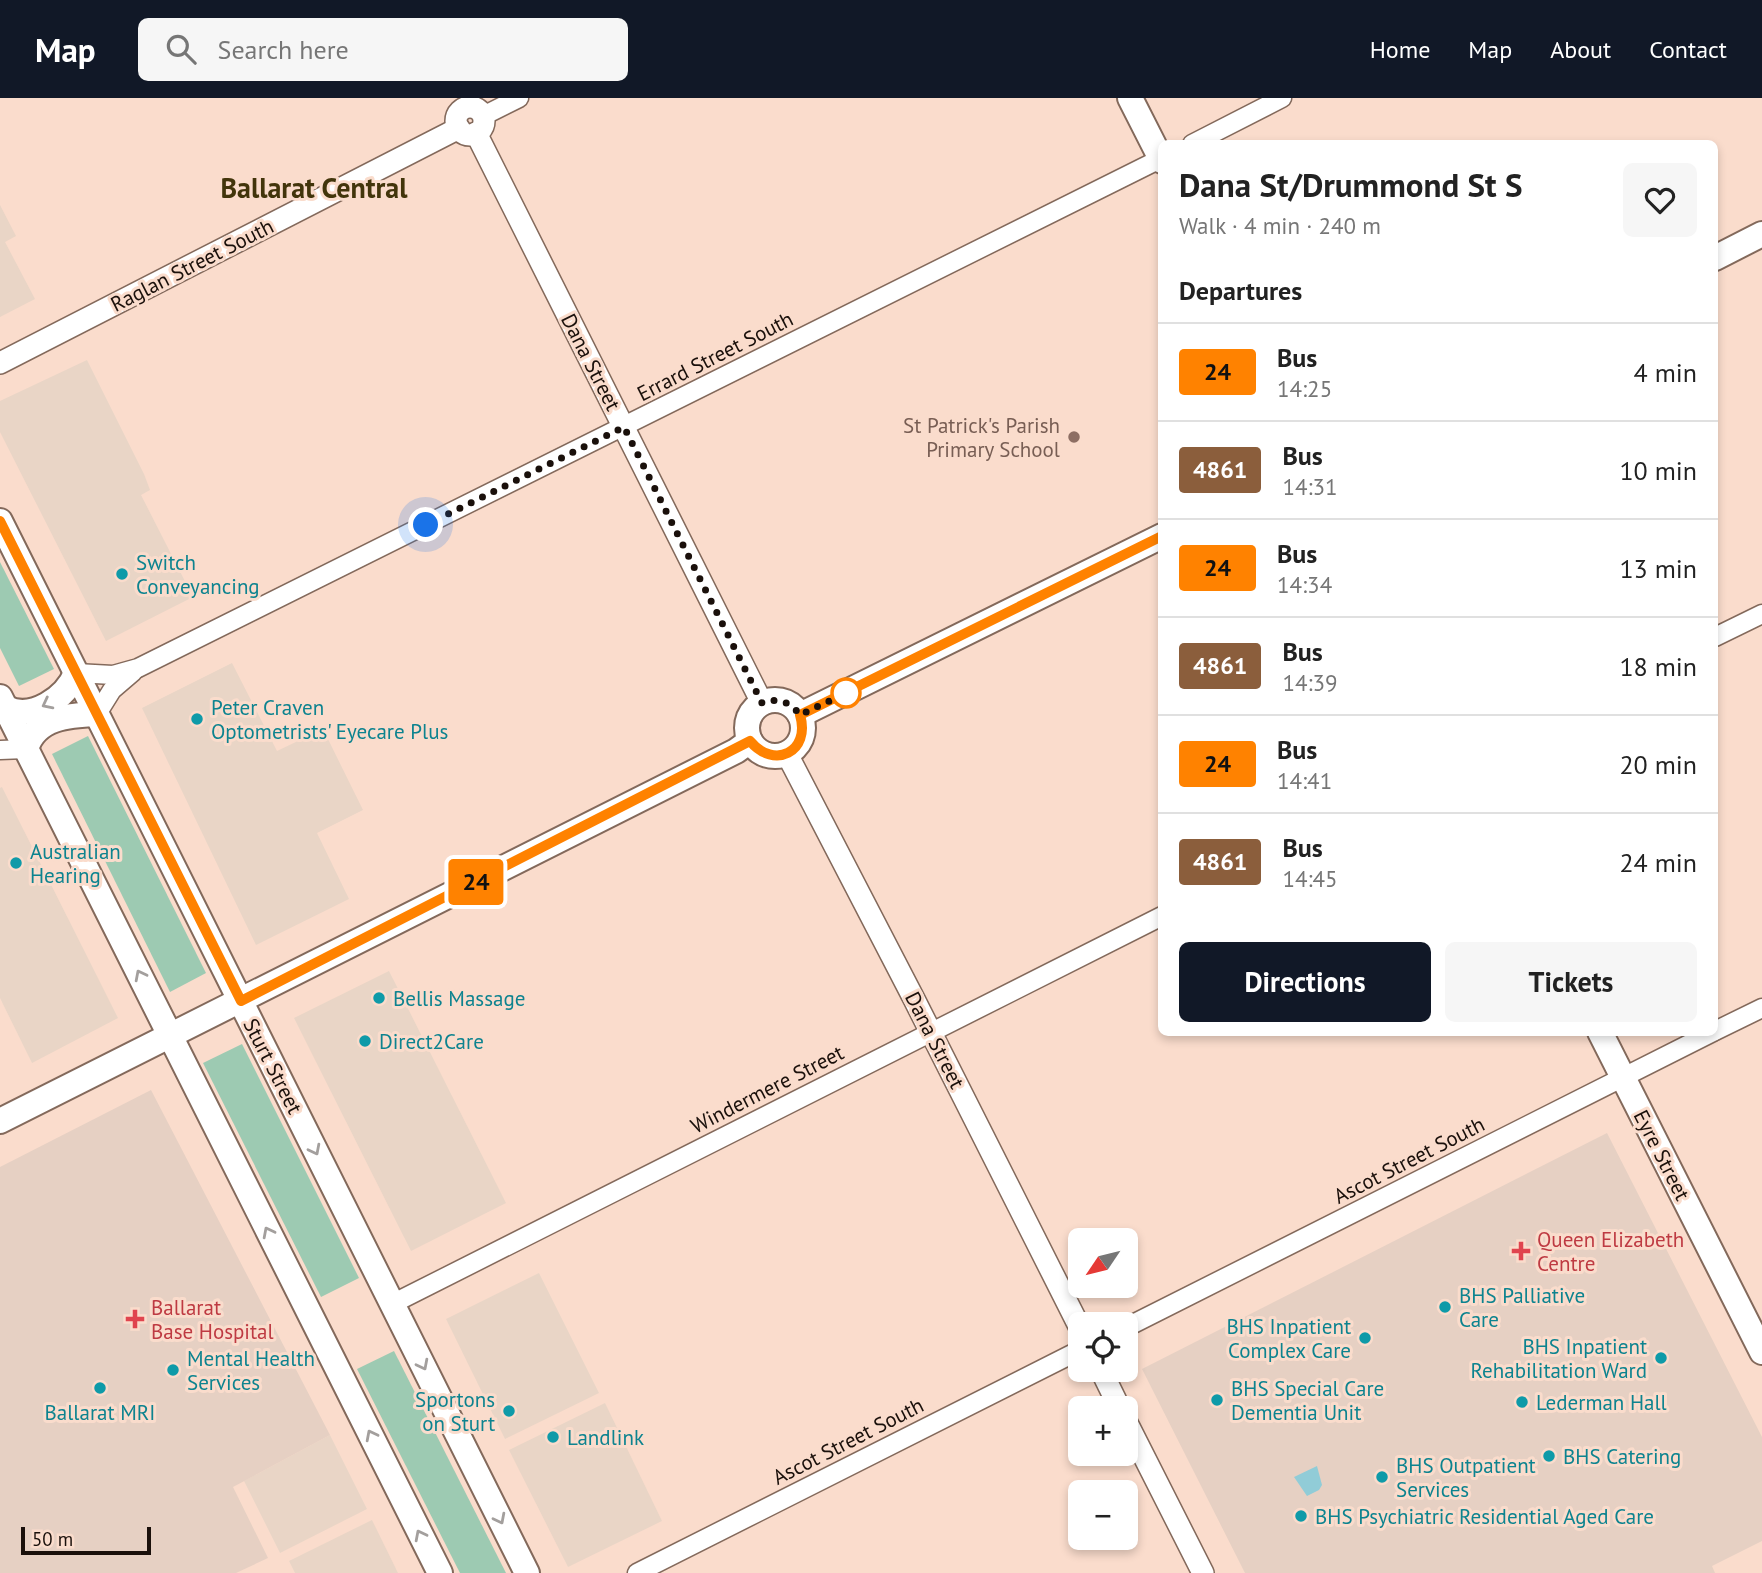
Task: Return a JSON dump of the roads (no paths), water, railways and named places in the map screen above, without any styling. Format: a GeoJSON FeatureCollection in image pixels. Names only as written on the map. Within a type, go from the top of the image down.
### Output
{"type":"FeatureCollection","features":[{"type":"Feature","properties":{"kind":"main road"},"geometry":{"type":"LineString","coordinates":[[1130,98],[1158,151]]}},
{"type":"Feature","properties":{"kind":"main road"},"geometry":{"type":"LineString","coordinates":[[1718,256],[1762,234]]}},
{"type":"Feature","properties":{"kind":"main road","name":"Sturt Street"},"geometry":{"type":"LineString","coordinates":[[0,521],[527,1573]]}},
{"type":"Feature","properties":{"kind":"main road"},"geometry":{"type":"LineString","coordinates":[[800,715],[1158,539]]}},
{"type":"Feature","properties":{"kind":"main road"},"geometry":{"type":"LineString","coordinates":[[2,707],[25,712],[46,705],[66,691],[76,673]]}},
{"type":"Feature","properties":{"kind":"main road"},"geometry":{"type":"LineString","coordinates":[[779,700],[788,703],[800,715],[802,737],[788,754],[766,755],[757,750],[750,741],[747,724],[755,708],[762,703],[779,700]]}},
{"type":"Feature","properties":{"kind":"main road"},"geometry":{"type":"LineString","coordinates":[[2,707],[26,749],[440,1573]]}},
{"type":"Feature","properties":{"kind":"main road"},"geometry":{"type":"LineString","coordinates":[[26,749],[35,733],[59,718],[97,714]]}},
{"type":"Feature","properties":{"kind":"main road"},"geometry":{"type":"LineString","coordinates":[[0,1121],[750,741]]}},
{"type":"Feature","properties":{"kind":"main road","name":"Eyre Street"},"geometry":{"type":"LineString","coordinates":[[1603,1036],[1762,1352]]}},
{"type":"Feature","properties":{"kind":"street","name":"Raglan Street South"},"geometry":{"type":"LineString","coordinates":[[0,363],[468,117],[519,98]]}},
{"type":"Feature","properties":{"kind":"street"},"geometry":{"type":"LineString","coordinates":[[1200,140],[1282,98]]}},
{"type":"Feature","properties":{"kind":"street","name":"Dana Street"},"geometry":{"type":"LineString","coordinates":[[468,117],[762,703]]}},
{"type":"Feature","properties":{"kind":"street","name":"Errard Street South"},"geometry":{"type":"LineString","coordinates":[[76,673],[113,675],[138,668],[1158,161]]}},
{"type":"Feature","properties":{"kind":"street"},"geometry":{"type":"LineString","coordinates":[[1718,636],[1762,614]]}},
{"type":"Feature","properties":{"kind":"street","name":"Errard Street South"},"geometry":{"type":"LineString","coordinates":[[97,714],[112,690],[138,668]]}},
{"type":"Feature","properties":{"kind":"street"},"geometry":{"type":"LineString","coordinates":[[0,750],[26,749]]}},
{"type":"Feature","properties":{"kind":"street","name":"Dana Street"},"geometry":{"type":"LineString","coordinates":[[788,754],[1072,1312]]}},
{"type":"Feature","properties":{"kind":"street","name":"Windermere Street"},"geometry":{"type":"LineString","coordinates":[[392,1304],[1158,918]]}},
{"type":"Feature","properties":{"kind":"street","name":"Ascot Street South"},"geometry":{"type":"LineString","coordinates":[[1718,1030],[1762,1008]]}},
{"type":"Feature","properties":{"kind":"street","name":"Ascot Street South"},"geometry":{"type":"LineString","coordinates":[[1138,1321],[1706,1036]]}},
{"type":"Feature","properties":{"kind":"street","name":"Ascot Street South"},"geometry":{"type":"LineString","coordinates":[[636,1573],[1068,1356]]}},
{"type":"Feature","properties":{"kind":"street"},"geometry":{"type":"LineString","coordinates":[[1138,1445],[1203,1573]]}},
{"type":"Feature","properties":{"kind":"water"},"geometry":{"type":"Polygon","coordinates":[[[1317,1466],[1322,1485],[1319,1490],[1307,1496],[1294,1477],[1317,1466]]]}},
{"type":"Feature","properties":{"kind":"place","name":"St Patrick's Parish Primary School"},"geometry":{"type":"Point","coordinates":[1074,437]}},
{"type":"Feature","properties":{"kind":"place","name":"Switch Conveyancing"},"geometry":{"type":"Point","coordinates":[122,574]}},
{"type":"Feature","properties":{"kind":"place","name":"Peter Craven Optometrists' Eyecare Plus"},"geometry":{"type":"Point","coordinates":[197,719]}},
{"type":"Feature","properties":{"kind":"place","name":"Australian Hearing"},"geometry":{"type":"Point","coordinates":[16,863]}},
{"type":"Feature","properties":{"kind":"place","name":"Bellis Massage"},"geometry":{"type":"Point","coordinates":[379,998]}},
{"type":"Feature","properties":{"kind":"place","name":"Direct2Care"},"geometry":{"type":"Point","coordinates":[365,1041]}},
{"type":"Feature","properties":{"kind":"place","name":"Queen Elizabeth Centre"},"geometry":{"type":"Point","coordinates":[1521,1251]}},
{"type":"Feature","properties":{"kind":"place","name":"BHS Palliative Care"},"geometry":{"type":"Point","coordinates":[1445,1307]}},
{"type":"Feature","properties":{"kind":"place","name":"Ballarat Base Hospital"},"geometry":{"type":"Point","coordinates":[135,1319]}},
{"type":"Feature","properties":{"kind":"place","name":"BHS Inpatient Complex Care"},"geometry":{"type":"Point","coordinates":[1365,1338]}},
{"type":"Feature","properties":{"kind":"place","name":"BHS Inpatient Rehabilitation Ward"},"geometry":{"type":"Point","coordinates":[1661,1358]}},
{"type":"Feature","properties":{"kind":"place","name":"Mental Health Services"},"geometry":{"type":"Point","coordinates":[173,1370]}},
{"type":"Feature","properties":{"kind":"place","name":"Ballarat MRI"},"geometry":{"type":"Point","coordinates":[100,1388]}},
{"type":"Feature","properties":{"kind":"place","name":"BHS Special Care Dementia Unit"},"geometry":{"type":"Point","coordinates":[1217,1400]}},
{"type":"Feature","properties":{"kind":"place","name":"Lederman Hall"},"geometry":{"type":"Point","coordinates":[1522,1402]}},
{"type":"Feature","properties":{"kind":"place","name":"Sportons on Sturt"},"geometry":{"type":"Point","coordinates":[509,1411]}},
{"type":"Feature","properties":{"kind":"place","name":"Landlink"},"geometry":{"type":"Point","coordinates":[553,1437]}},
{"type":"Feature","properties":{"kind":"place","name":"BHS Catering"},"geometry":{"type":"Point","coordinates":[1549,1456]}},
{"type":"Feature","properties":{"kind":"place","name":"BHS Outpatient Services"},"geometry":{"type":"Point","coordinates":[1382,1477]}},
{"type":"Feature","properties":{"kind":"place","name":"BHS Psychiatric Residential Aged Care"},"geometry":{"type":"Point","coordinates":[1301,1516]}},
{"type":"Feature","properties":{"kind":"district","name":"Ballarat Central"},"geometry":{"type":"Point","coordinates":[314,187]}}]}
